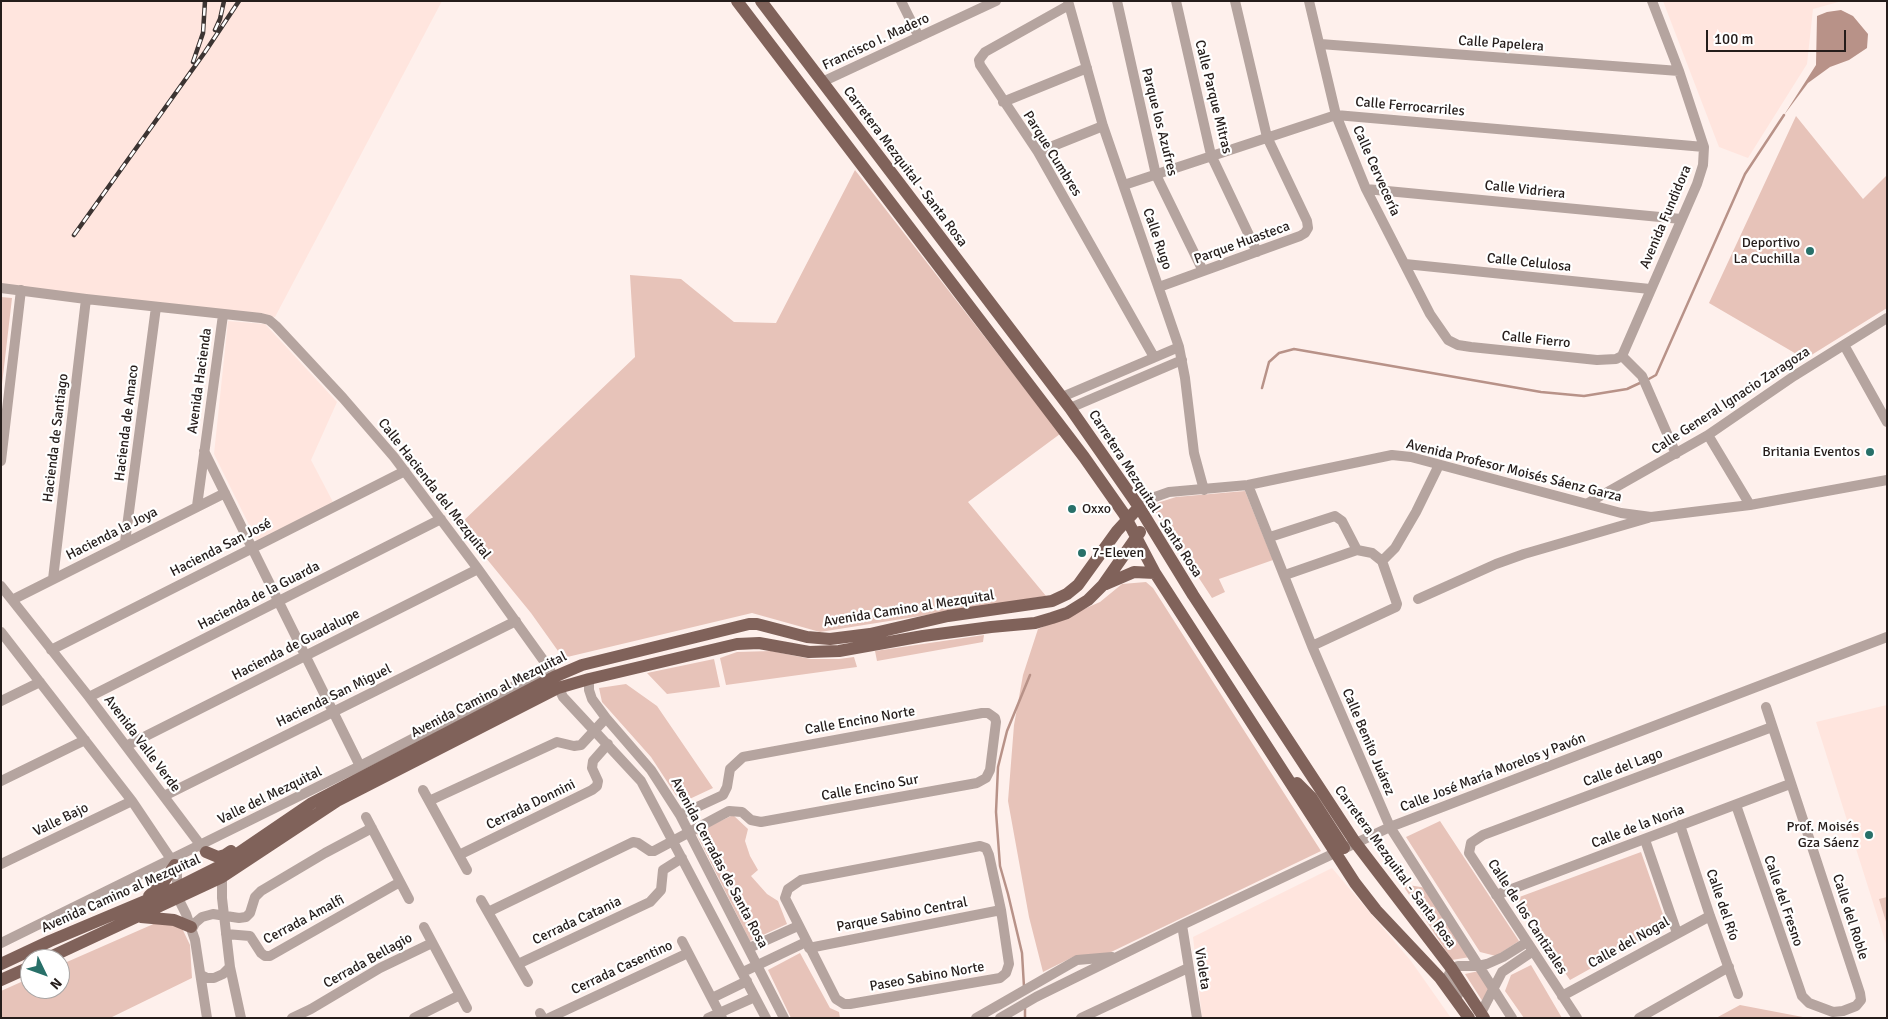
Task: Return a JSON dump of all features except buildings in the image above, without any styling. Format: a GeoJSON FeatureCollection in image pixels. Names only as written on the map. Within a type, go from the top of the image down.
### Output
{"type":"FeatureCollection","features":[{"type":"Feature","properties":{"kind":"main road","name":"Carretera Mezquital - Santa Rosa"},"geometry":{"type":"LineString","coordinates":[[737,1],[1084,457],[1127,519],[1155,573],[1281,768],[1311,798],[1344,847],[1452,970],[1476,1017]]}},
{"type":"Feature","properties":{"kind":"main road","name":"Carretera Mezquital - Santa Rosa"},"geometry":{"type":"LineString","coordinates":[[764,2],[822,82],[1062,397],[1141,511],[1344,847],[1376,910],[1476,1017]]}},
{"type":"Feature","properties":{"kind":"main road","name":"Avenida Camino al Mezquital"},"geometry":{"type":"LineString","coordinates":[[220,872],[312,803],[554,678],[582,666],[748,624],[757,624],[807,637],[830,639],[870,634],[948,616],[1052,602],[1067,594],[1078,585],[1103,548],[1127,519],[1141,511]]}},
{"type":"Feature","properties":{"kind":"main road","name":"Avenida Camino al Mezquital"},"geometry":{"type":"LineString","coordinates":[[65,949],[137,911],[220,872],[337,801],[554,678],[589,679],[742,643],[770,644],[809,652],[839,651],[991,626],[1035,623],[1067,613],[1088,600],[1104,585],[1138,537],[1141,511]]}},
{"type":"Feature","properties":{"kind":"main road"},"geometry":{"type":"LineString","coordinates":[[1104,585],[1134,572],[1155,573]]}},
{"type":"Feature","properties":{"kind":"main road"},"geometry":{"type":"LineString","coordinates":[[204,849],[218,856],[225,855],[277,818],[312,803]]}},
{"type":"Feature","properties":{"kind":"main road"},"geometry":{"type":"LineString","coordinates":[[173,863],[154,892],[137,911],[174,920],[191,928]]}},
{"type":"Feature","properties":{"kind":"main road","name":"Avenida Camino al Mezquital"},"geometry":{"type":"LineString","coordinates":[[1,964],[50,941],[137,911]]}},
{"type":"Feature","properties":{"kind":"main road"},"geometry":{"type":"LineString","coordinates":[[1,980],[20,971]]}},
{"type":"Feature","properties":{"kind":"street"},"geometry":{"type":"LineString","coordinates":[[901,1],[919,37]]}},
{"type":"Feature","properties":{"kind":"street","name":"Francisco I. Madero"},"geometry":{"type":"LineString","coordinates":[[822,82],[996,1]]}},
{"type":"Feature","properties":{"kind":"street","name":"Parque los Azufres"},"geometry":{"type":"LineString","coordinates":[[1117,1],[1156,175],[1203,271]]}},
{"type":"Feature","properties":{"kind":"street","name":"Calle Parque Mitras"},"geometry":{"type":"LineString","coordinates":[[1176,1],[1211,155],[1258,252]]}},
{"type":"Feature","properties":{"kind":"street"},"geometry":{"type":"LineString","coordinates":[[1236,1],[1267,137]]}},
{"type":"Feature","properties":{"kind":"street","name":"Calle Cervecería"},"geometry":{"type":"LineString","coordinates":[[1308,1],[1336,115],[1366,189],[1430,314],[1448,340]]}},
{"type":"Feature","properties":{"kind":"street","name":"Avenida Fundidora"},"geometry":{"type":"LineString","coordinates":[[1622,356],[1703,165],[1704,147],[1680,71],[1652,1]]}},
{"type":"Feature","properties":{"kind":"street","name":"Calle Rugo"},"geometry":{"type":"LineString","coordinates":[[1069,3],[1103,126],[1179,347],[1194,453],[1204,490]]}},
{"type":"Feature","properties":{"kind":"street","name":"Parque Cumbres"},"geometry":{"type":"LineString","coordinates":[[1069,3],[985,52],[979,60],[980,65],[1038,152],[1154,357]]}},
{"type":"Feature","properties":{"kind":"street","name":"Calle Papelera"},"geometry":{"type":"LineString","coordinates":[[1320,44],[1680,71]]}},
{"type":"Feature","properties":{"kind":"street"},"geometry":{"type":"LineString","coordinates":[[1003,102],[1087,68]]}},
{"type":"Feature","properties":{"kind":"street","name":"Calle Ferrocarriles"},"geometry":{"type":"LineString","coordinates":[[1124,184],[1336,115],[1704,147]]}},
{"type":"Feature","properties":{"kind":"street"},"geometry":{"type":"LineString","coordinates":[[1038,152],[1103,126]]}},
{"type":"Feature","properties":{"kind":"street","name":"Parque Huasteca"},"geometry":{"type":"LineString","coordinates":[[1159,287],[1258,252],[1305,233],[1308,228],[1307,221],[1267,137]]}},
{"type":"Feature","properties":{"kind":"street","name":"Calle Vidriera"},"geometry":{"type":"LineString","coordinates":[[1366,189],[1681,220]]}},
{"type":"Feature","properties":{"kind":"street","name":"Calle Celulosa"},"geometry":{"type":"LineString","coordinates":[[1405,264],[1650,289]]}},
{"type":"Feature","properties":{"kind":"street"},"geometry":{"type":"LineString","coordinates":[[1,288],[86,300],[223,315]]}},
{"type":"Feature","properties":{"kind":"street"},"geometry":{"type":"LineString","coordinates":[[1,461],[21,290]]}},
{"type":"Feature","properties":{"kind":"street","name":"Hacienda de Santiago"},"geometry":{"type":"LineString","coordinates":[[53,579],[86,300]]}},
{"type":"Feature","properties":{"kind":"street","name":"Hacienda de Amaco"},"geometry":{"type":"LineString","coordinates":[[125,542],[156,307]]}},
{"type":"Feature","properties":{"kind":"street","name":"Calle Hacienda del Mezquital"},"geometry":{"type":"LineString","coordinates":[[223,315],[269,320],[343,398],[405,471],[516,621],[554,678]]}},
{"type":"Feature","properties":{"kind":"street","name":"Avenida Hacienda"},"geometry":{"type":"LineString","coordinates":[[197,506],[223,315]]}},
{"type":"Feature","properties":{"kind":"street","name":"Calle General Ignacio Zaragoza"},"geometry":{"type":"LineString","coordinates":[[1588,503],[1708,435],[1794,376],[1887,318]]}},
{"type":"Feature","properties":{"kind":"street","name":"Calle Fierro"},"geometry":{"type":"LineString","coordinates":[[1448,340],[1458,345],[1471,347],[1596,360],[1608,360],[1622,356]]}},
{"type":"Feature","properties":{"kind":"street"},"geometry":{"type":"LineString","coordinates":[[1844,345],[1887,422]]}},
{"type":"Feature","properties":{"kind":"street"},"geometry":{"type":"LineString","coordinates":[[1062,397],[1179,347]]}},
{"type":"Feature","properties":{"kind":"street"},"geometry":{"type":"LineString","coordinates":[[1622,356],[1644,381],[1676,454]]}},
{"type":"Feature","properties":{"kind":"street"},"geometry":{"type":"LineString","coordinates":[[1070,408],[1182,360]]}},
{"type":"Feature","properties":{"kind":"street"},"geometry":{"type":"LineString","coordinates":[[1099,381],[1105,393]]}},
{"type":"Feature","properties":{"kind":"street"},"geometry":{"type":"LineString","coordinates":[[1708,435],[1750,505]]}},
{"type":"Feature","properties":{"kind":"street","name":"Avenida Hacienda"},"geometry":{"type":"LineString","coordinates":[[204,451],[360,766]]}},
{"type":"Feature","properties":{"kind":"street","name":"Avenida Profesor Moisés Sáenz Garza"},"geometry":{"type":"LineString","coordinates":[[1141,511],[1152,498],[1169,492],[1248,485],[1392,455],[1412,457],[1621,512],[1651,517],[1750,505],[1887,480]]}},
{"type":"Feature","properties":{"kind":"street"},"geometry":{"type":"LineString","coordinates":[[1382,561],[1395,548],[1416,512],[1439,465]]}},
{"type":"Feature","properties":{"kind":"street","name":"Hacienda San José"},"geometry":{"type":"LineString","coordinates":[[51,650],[405,471]]}},
{"type":"Feature","properties":{"kind":"street","name":"Calle Benito Juárez"},"geometry":{"type":"LineString","coordinates":[[1248,485],[1312,646],[1390,827],[1512,1018]]}},
{"type":"Feature","properties":{"kind":"street","name":"Hacienda la Joya"},"geometry":{"type":"LineString","coordinates":[[12,600],[225,493]]}},
{"type":"Feature","properties":{"kind":"street"},"geometry":{"type":"LineString","coordinates":[[1270,537],[1335,516],[1342,521],[1357,550]]}},
{"type":"Feature","properties":{"kind":"street"},"geometry":{"type":"LineString","coordinates":[[1418,599],[1496,564],[1524,554],[1651,517]]}},
{"type":"Feature","properties":{"kind":"street","name":"Hacienda de la Guarda"},"geometry":{"type":"LineString","coordinates":[[89,697],[441,519]]}},
{"type":"Feature","properties":{"kind":"street"},"geometry":{"type":"LineString","coordinates":[[1285,575],[1357,550],[1372,552],[1382,561],[1398,604],[1393,610],[1312,646]]}},
{"type":"Feature","properties":{"kind":"street","name":"Hacienda de Guadalupe"},"geometry":{"type":"LineString","coordinates":[[126,746],[478,569]]}},
{"type":"Feature","properties":{"kind":"street","name":"Avenida Valle Verde"},"geometry":{"type":"LineString","coordinates":[[1,586],[89,697],[220,872]]}},
{"type":"Feature","properties":{"kind":"street","name":"Hacienda San Miguel"},"geometry":{"type":"LineString","coordinates":[[164,796],[516,621]]}},
{"type":"Feature","properties":{"kind":"street"},"geometry":{"type":"LineString","coordinates":[[1,632],[132,801],[173,863],[177,871],[177,893],[191,928],[201,975],[207,1018]]}},
{"type":"Feature","properties":{"kind":"street","name":"Calle José María Morelos y Pavón"},"geometry":{"type":"LineString","coordinates":[[1000,1018],[1036,997],[1118,956],[1344,847],[1390,827],[1887,637]]}},
{"type":"Feature","properties":{"kind":"street"},"geometry":{"type":"LineString","coordinates":[[554,678],[563,697],[641,781],[766,1018]]}},
{"type":"Feature","properties":{"kind":"street","name":"Valle del Mezquital"},"geometry":{"type":"LineString","coordinates":[[1,943],[204,849],[360,766],[554,678]]}},
{"type":"Feature","properties":{"kind":"street","name":"Avenida Cerradas de Santa Rosa"},"geometry":{"type":"LineString","coordinates":[[589,679],[589,690],[592,699],[651,770],[680,815],[784,1018]]}},
{"type":"Feature","properties":{"kind":"street"},"geometry":{"type":"LineString","coordinates":[[1,701],[40,682]]}},
{"type":"Feature","properties":{"kind":"street","name":"Calle del Roble"},"geometry":{"type":"LineString","coordinates":[[1766,706],[1860,993],[1860,1002],[1852,1008],[1838,1012],[1824,1010],[1809,1003]]}},
{"type":"Feature","properties":{"kind":"street","name":"Calle Encino Norte"},"geometry":{"type":"LineString","coordinates":[[680,815],[726,793],[730,769],[738,760],[751,755],[988,713],[992,715],[996,722],[990,770],[983,781]]}},
{"type":"Feature","properties":{"kind":"street"},"geometry":{"type":"LineString","coordinates":[[429,801],[557,742],[574,746],[581,745],[606,718]]}},
{"type":"Feature","properties":{"kind":"street","name":"Calle del Lago"},"geometry":{"type":"LineString","coordinates":[[1483,835],[1772,727]]}},
{"type":"Feature","properties":{"kind":"street"},"geometry":{"type":"LineString","coordinates":[[1,781],[85,740]]}},
{"type":"Feature","properties":{"kind":"street","name":"Cerrada Donnini"},"geometry":{"type":"LineString","coordinates":[[459,855],[592,790],[597,786],[598,781],[592,768],[592,761],[608,744]]}},
{"type":"Feature","properties":{"kind":"street","name":"Calle Encino Sur"},"geometry":{"type":"LineString","coordinates":[[689,831],[729,811],[742,812],[750,820],[761,822],[983,781]]}},
{"type":"Feature","properties":{"kind":"street","name":"Calle de la Noria"},"geometry":{"type":"LineString","coordinates":[[1496,895],[1790,784]]}},
{"type":"Feature","properties":{"kind":"street"},"geometry":{"type":"LineString","coordinates":[[423,790],[467,870]]}},
{"type":"Feature","properties":{"kind":"street","name":"Valle Bajo"},"geometry":{"type":"LineString","coordinates":[[1,864],[132,801]]}},
{"type":"Feature","properties":{"kind":"street","name":"Calle del Fresno"},"geometry":{"type":"LineString","coordinates":[[1736,805],[1795,980],[1802,996],[1809,1003]]}},
{"type":"Feature","properties":{"kind":"street"},"geometry":{"type":"LineString","coordinates":[[366,817],[409,899]]}},
{"type":"Feature","properties":{"kind":"street","name":"Calle del Río"},"geometry":{"type":"LineString","coordinates":[[1680,826],[1738,994]]}},
{"type":"Feature","properties":{"kind":"street"},"geometry":{"type":"LineString","coordinates":[[191,928],[202,917],[213,914],[240,918],[246,917],[250,913],[255,897],[260,891],[372,828]]}},
{"type":"Feature","properties":{"kind":"street"},"geometry":{"type":"LineString","coordinates":[[488,912],[633,842],[650,851],[689,831]]}},
{"type":"Feature","properties":{"kind":"street","name":"Calle de los Cantizales"},"geometry":{"type":"LineString","coordinates":[[1483,835],[1470,843],[1469,853],[1576,1018]]}},
{"type":"Feature","properties":{"kind":"street"},"geometry":{"type":"LineString","coordinates":[[1645,840],[1677,932]]}},
{"type":"Feature","properties":{"kind":"street"},"geometry":{"type":"LineString","coordinates":[[808,945],[785,898],[788,889],[801,880],[980,846],[986,848],[989,855],[1001,910]]}},
{"type":"Feature","properties":{"kind":"street","name":"Cerrada Catania"},"geometry":{"type":"LineString","coordinates":[[518,964],[650,902],[661,890],[663,870],[682,858]]}},
{"type":"Feature","properties":{"kind":"street"},"geometry":{"type":"LineString","coordinates":[[220,872],[230,967],[241,1018]]}},
{"type":"Feature","properties":{"kind":"street","name":"Cerrada Amalfi"},"geometry":{"type":"LineString","coordinates":[[226,934],[250,936],[261,954],[270,956],[400,882]]}},
{"type":"Feature","properties":{"kind":"street"},"geometry":{"type":"LineString","coordinates":[[481,900],[528,982]]}},
{"type":"Feature","properties":{"kind":"street","name":"Parque Sabino Central"},"geometry":{"type":"LineString","coordinates":[[745,976],[758,964],[808,945],[1001,910]]}},
{"type":"Feature","properties":{"kind":"street","name":"Paseo Sabino Norte"},"geometry":{"type":"LineString","coordinates":[[808,945],[836,999],[844,1004],[1000,978],[1006,973],[1009,964],[1001,910]]}},
{"type":"Feature","properties":{"kind":"street","name":"Calle del Nogal"},"geometry":{"type":"LineString","coordinates":[[1562,996],[1677,932],[1710,916]]}},
{"type":"Feature","properties":{"kind":"street","name":"Violeta"},"geometry":{"type":"LineString","coordinates":[[1182,925],[1197,1018]]}},
{"type":"Feature","properties":{"kind":"street"},"geometry":{"type":"LineString","coordinates":[[749,948],[798,926]]}},
{"type":"Feature","properties":{"kind":"street"},"geometry":{"type":"LineString","coordinates":[[424,927],[432,943]]}},
{"type":"Feature","properties":{"kind":"street"},"geometry":{"type":"LineString","coordinates":[[682,941],[688,953]]}},
{"type":"Feature","properties":{"kind":"street","name":"Cerrada Bellagio"},"geometry":{"type":"LineString","coordinates":[[292,1018],[342,992],[380,968],[432,943],[467,1008]]}},
{"type":"Feature","properties":{"kind":"street"},"geometry":{"type":"LineString","coordinates":[[1452,970],[1458,966],[1478,966],[1530,947]]}},
{"type":"Feature","properties":{"kind":"street"},"geometry":{"type":"LineString","coordinates":[[1476,1017],[1502,972],[1530,947]]}},
{"type":"Feature","properties":{"kind":"street","name":"Cerrada Casentino"},"geometry":{"type":"LineString","coordinates":[[544,1016],[688,953],[721,1015]]}},
{"type":"Feature","properties":{"kind":"street","name":"Calle José María Morelos y Pavón"},"geometry":{"type":"LineString","coordinates":[[976,1018],[1077,960],[1118,956]]}},
{"type":"Feature","properties":{"kind":"street"},"geometry":{"type":"LineString","coordinates":[[201,975],[207,978],[214,978],[223,974],[230,967]]}},
{"type":"Feature","properties":{"kind":"street"},"geometry":{"type":"LineString","coordinates":[[1081,1018],[1188,968]]}},
{"type":"Feature","properties":{"kind":"street"},"geometry":{"type":"LineString","coordinates":[[1639,1018],[1729,968]]}},
{"type":"Feature","properties":{"kind":"street"},"geometry":{"type":"LineString","coordinates":[[712,998],[745,976]]}},
{"type":"Feature","properties":{"kind":"street"},"geometry":{"type":"LineString","coordinates":[[414,1018],[460,995]]}},
{"type":"Feature","properties":{"kind":"street"},"geometry":{"type":"LineString","coordinates":[[708,1018],[721,1015],[755,997]]}},
{"type":"Feature","properties":{"kind":"shaded area"},"geometry":{"type":"Polygon","coordinates":[[[1,1],[442,1],[275,317],[1,286],[1,1]]]}},
{"type":"Feature","properties":{"kind":"shaded area"},"geometry":{"type":"Polygon","coordinates":[[[1663,1],[1842,1],[1813,9],[1807,64],[1748,158],[1719,147],[1663,1]]]}},
{"type":"Feature","properties":{"kind":"shaded area"},"geometry":{"type":"Polygon","coordinates":[[[1841,10],[1853,16],[1868,34],[1867,48],[1849,60],[1830,67],[1808,83],[1784,115],[1816,65],[1817,16],[1841,10]]]}},
{"type":"Feature","properties":{"kind":"shaded area","name":"Deportivo La Cuchilla"},"geometry":{"type":"Polygon","coordinates":[[[1796,116],[1863,199],[1887,175],[1887,308],[1805,359],[1709,303],[1796,116]]]}},
{"type":"Feature","properties":{"kind":"shaded area"},"geometry":{"type":"Polygon","coordinates":[[[855,170],[1060,434],[968,502],[1046,596],[820,632],[752,613],[563,658],[531,613],[459,525],[635,357],[630,275],[681,279],[734,322],[776,323],[855,170]]]}},
{"type":"Feature","properties":{"kind":"shaded area"},"geometry":{"type":"Polygon","coordinates":[[[1,297],[12,298],[1,393],[1,297]]]}},
{"type":"Feature","properties":{"kind":"shaded area"},"geometry":{"type":"Polygon","coordinates":[[[228,321],[265,324],[337,402],[311,460],[333,502],[257,541],[214,454],[228,321]]]}},
{"type":"Feature","properties":{"kind":"shaded area"},"geometry":{"type":"Polygon","coordinates":[[[1245,491],[1273,560],[1219,579],[1225,592],[1212,598],[1151,505],[1176,497],[1245,491]]]}},
{"type":"Feature","properties":{"kind":"shaded area"},"geometry":{"type":"Polygon","coordinates":[[[1146,582],[1153,588],[1321,851],[1109,953],[1073,957],[1043,972],[1029,917],[1008,801],[1014,725],[1023,675],[1038,629],[1100,602],[1122,584],[1146,582]]]}},
{"type":"Feature","properties":{"kind":"shaded area"},"geometry":{"type":"Polygon","coordinates":[[[984,635],[983,642],[877,661],[875,651],[984,635]]]}},
{"type":"Feature","properties":{"kind":"shaded area"},"geometry":{"type":"Polygon","coordinates":[[[771,651],[811,659],[854,657],[857,667],[726,685],[720,658],[737,652],[771,651]]]}},
{"type":"Feature","properties":{"kind":"shaded area"},"geometry":{"type":"Polygon","coordinates":[[[714,659],[720,687],[667,694],[647,673],[714,659]]]}},
{"type":"Feature","properties":{"kind":"shaded area"},"geometry":{"type":"Polygon","coordinates":[[[626,684],[657,706],[713,788],[681,803],[651,757],[602,702],[599,688],[626,684]]]}},
{"type":"Feature","properties":{"kind":"shaded area","name":"Prof. Moisés Gza Sáenz"},"geometry":{"type":"Polygon","coordinates":[[[1887,705],[1887,947],[1816,722],[1887,705]]]}},
{"type":"Feature","properties":{"kind":"shaded area"},"geometry":{"type":"Polygon","coordinates":[[[733,815],[748,829],[745,841],[750,856],[758,870],[751,876],[767,894],[778,901],[787,924],[750,941],[696,833],[733,815]]]}},
{"type":"Feature","properties":{"kind":"shaded area"},"geometry":{"type":"Polygon","coordinates":[[[1440,821],[1519,941],[1496,956],[1480,952],[1406,837],[1440,821]]]}},
{"type":"Feature","properties":{"kind":"shaded area"},"geometry":{"type":"Polygon","coordinates":[[[1641,852],[1667,926],[1570,980],[1514,899],[1641,852]]]}},
{"type":"Feature","properties":{"kind":"shaded area"},"geometry":{"type":"Polygon","coordinates":[[[1332,868],[1411,961],[1451,1018],[1202,1018],[1193,937],[1332,868]]]}},
{"type":"Feature","properties":{"kind":"shaded area"},"geometry":{"type":"Polygon","coordinates":[[[1402,884],[1427,888],[1470,957],[1452,960],[1402,884]]]}},
{"type":"Feature","properties":{"kind":"shaded area"},"geometry":{"type":"Polygon","coordinates":[[[1887,897],[1887,925],[1879,899],[1887,897]]]}},
{"type":"Feature","properties":{"kind":"shaded area"},"geometry":{"type":"Polygon","coordinates":[[[158,922],[180,924],[190,945],[192,978],[110,1018],[1,1018],[1,991],[20,982],[20,999],[70,999],[70,961],[158,922]]]}},
{"type":"Feature","properties":{"kind":"shaded area"},"geometry":{"type":"Polygon","coordinates":[[[800,953],[830,1008],[839,1012],[840,1018],[791,1018],[768,970],[800,953]]]}},
{"type":"Feature","properties":{"kind":"shaded area"},"geometry":{"type":"Polygon","coordinates":[[[1531,965],[1562,1018],[1524,1018],[1505,991],[1511,975],[1531,965]]]}},
{"type":"Feature","properties":{"kind":"shaded area"},"geometry":{"type":"Polygon","coordinates":[[[1479,971],[1489,989],[1483,1002],[1465,974],[1479,971]]]}},
{"type":"Feature","properties":{"kind":"shaded area"},"geometry":{"type":"Polygon","coordinates":[[[1740,1005],[1808,1018],[1716,1018],[1740,1005]]]}},
{"type":"Feature","properties":{"kind":"waterway"},"geometry":{"type":"LineString","coordinates":[[1647,380],[1656,375],[1745,174],[1784,115]]}},
{"type":"Feature","properties":{"kind":"waterway"},"geometry":{"type":"LineString","coordinates":[[1262,388],[1269,362],[1279,353],[1294,349],[1541,392],[1584,396],[1627,389],[1642,382]]}},
{"type":"Feature","properties":{"kind":"waterway"},"geometry":{"type":"LineString","coordinates":[[1024,987],[1022,953],[1000,866],[996,812],[998,767],[1007,731],[1030,675]]}},
{"type":"Feature","properties":{"kind":"waterway"},"geometry":{"type":"LineString","coordinates":[[1025,1007],[1025,1018]]}},
{"type":"Feature","properties":{"kind":"railway"},"geometry":{"type":"LineString","coordinates":[[193,62],[203,33],[205,1]]}},
{"type":"Feature","properties":{"kind":"railway"},"geometry":{"type":"LineString","coordinates":[[215,30],[220,19],[224,1]]}},
{"type":"Feature","properties":{"kind":"railway"},"geometry":{"type":"LineString","coordinates":[[74,235],[205,52],[239,1]]}},
{"type":"Feature","properties":{"kind":"place","name":"Deportivo La Cuchilla"},"geometry":{"type":"Point","coordinates":[1810,251]}},
{"type":"Feature","properties":{"kind":"place","name":"Britania Eventos"},"geometry":{"type":"Point","coordinates":[1870,452]}},
{"type":"Feature","properties":{"kind":"place","name":"Oxxo"},"geometry":{"type":"Point","coordinates":[1072,509]}},
{"type":"Feature","properties":{"kind":"place","name":"7-Eleven"},"geometry":{"type":"Point","coordinates":[1082,553]}},
{"type":"Feature","properties":{"kind":"place","name":"Prof. Moisés Gza Sáenz"},"geometry":{"type":"Point","coordinates":[1869,835]}}]}
